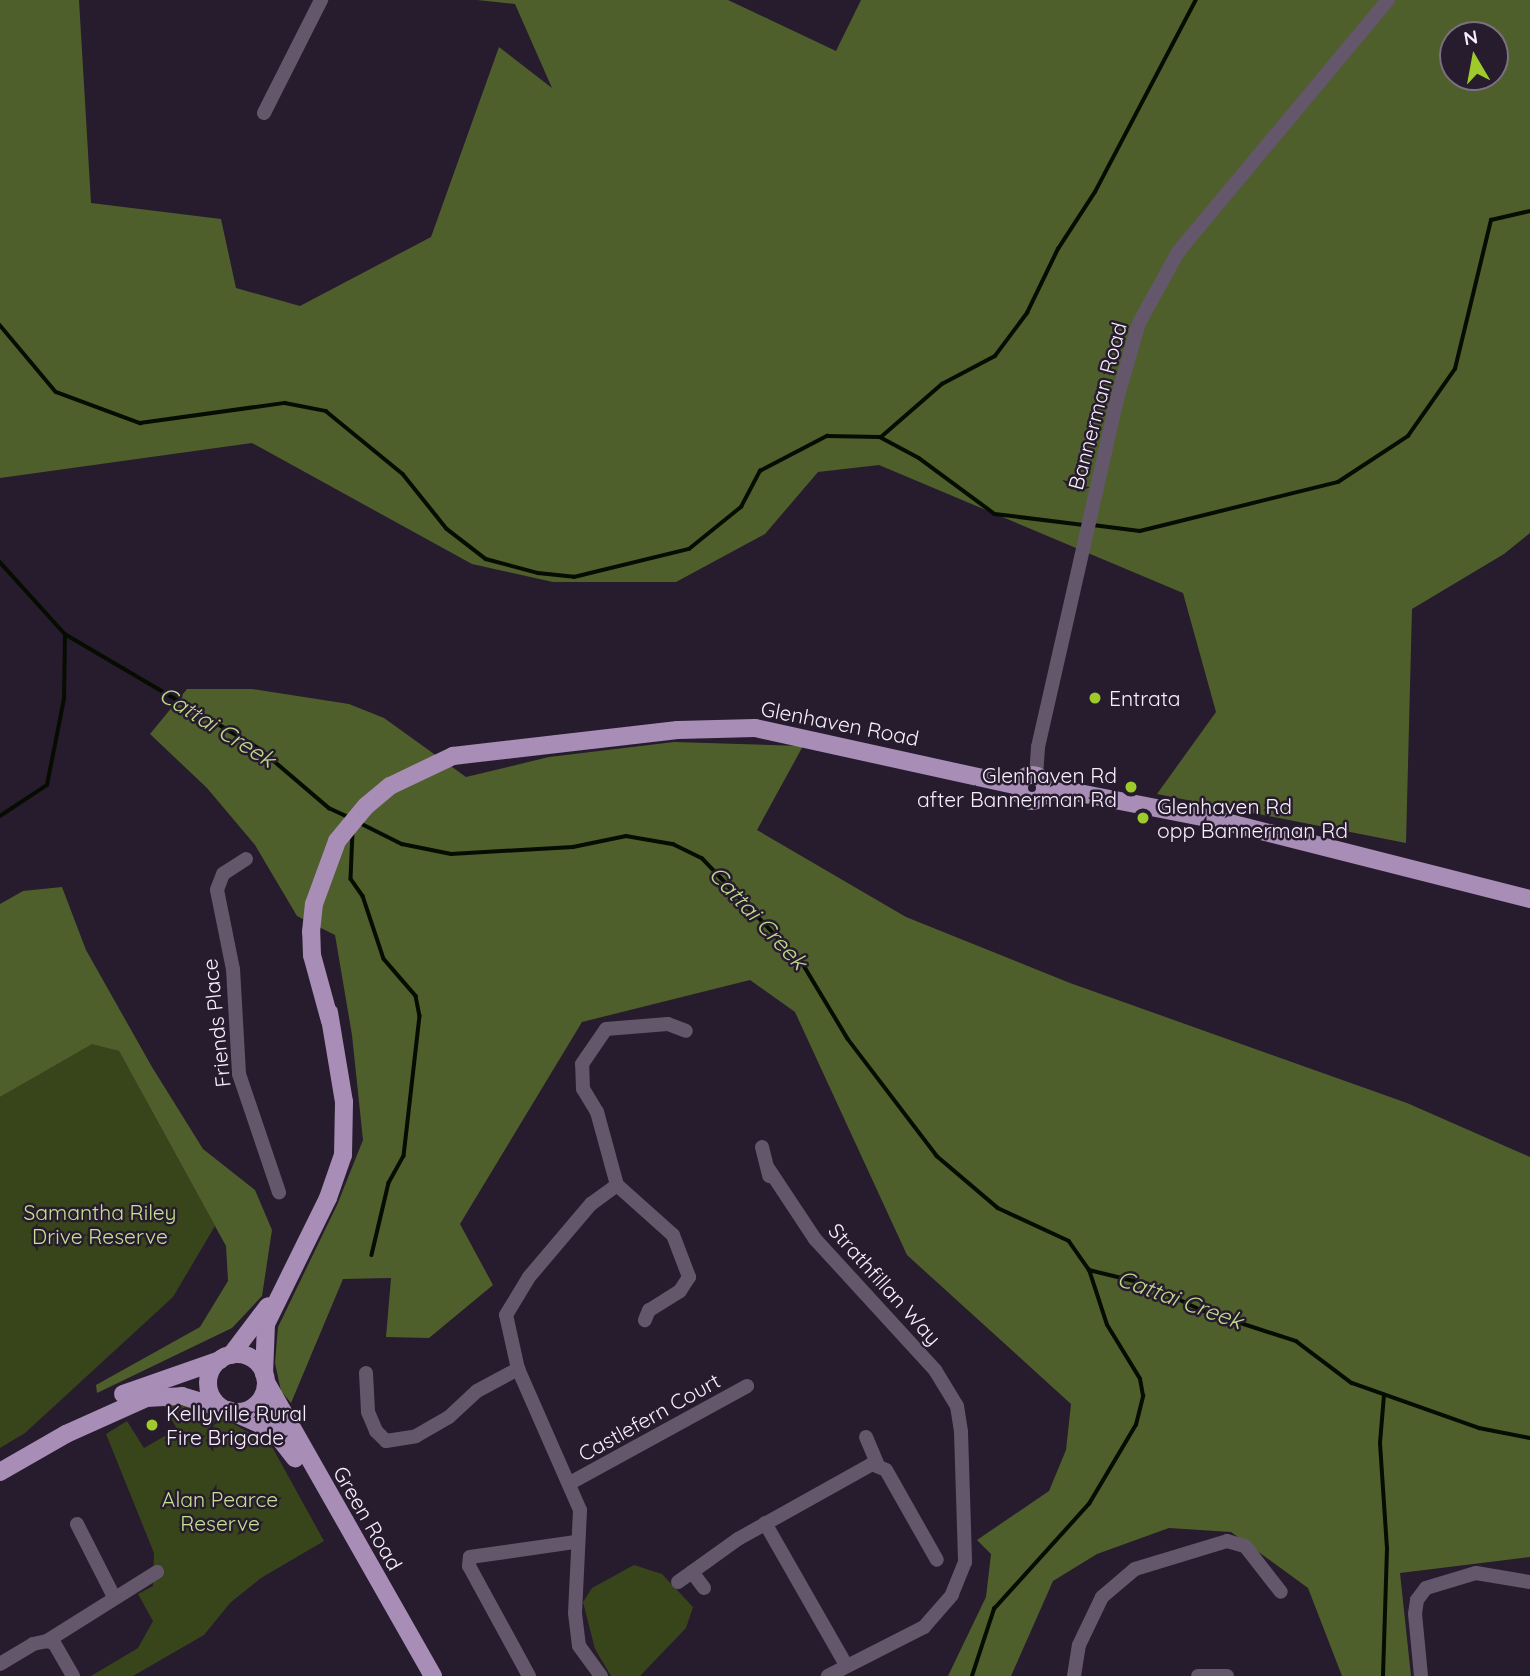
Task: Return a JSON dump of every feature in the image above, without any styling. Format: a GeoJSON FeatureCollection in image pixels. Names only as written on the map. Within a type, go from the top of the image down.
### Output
{"type":"FeatureCollection","features":[{"type":"Feature","properties":{"kind":"main road","name":"Glenhaven Road"},"geometry":{"type":"LineString","coordinates":[[265,1378],[265,1332],[279,1293],[318,1219],[343,1155],[344,1102],[330,1021],[312,955],[311,932],[337,841],[372,806],[423,777],[525,748],[678,730],[755,728],[1019,786],[1028,800],[1040,798],[1041,783]]}},
{"type":"Feature","properties":{"kind":"main road"},"geometry":{"type":"LineString","coordinates":[[1041,783],[1218,820],[1530,899]]}},
{"type":"Feature","properties":{"kind":"main road","name":"Glenhaven Road"},"geometry":{"type":"LineString","coordinates":[[225,1358],[279,1293]]}},
{"type":"Feature","properties":{"kind":"main road"},"geometry":{"type":"LineString","coordinates":[[0,1472],[66,1434],[128,1392],[225,1358],[251,1358],[265,1378],[254,1406],[225,1409],[211,1396],[208,1384],[225,1358]]}},
{"type":"Feature","properties":{"kind":"main road","name":"Green Road"},"geometry":{"type":"LineString","coordinates":[[265,1378],[433,1676]]}},
{"type":"Feature","properties":{"kind":"main road","name":"Green Road"},"geometry":{"type":"LineString","coordinates":[[66,1434],[146,1398],[182,1396],[265,1425],[286,1443],[421,1676]]}},
{"type":"Feature","properties":{"kind":"street"},"geometry":{"type":"LineString","coordinates":[[264,113],[321,0]]}},
{"type":"Feature","properties":{"kind":"street","name":"Bannerman Road"},"geometry":{"type":"LineString","coordinates":[[1041,783],[1038,747],[1110,426],[1139,323],[1178,252],[1388,0]]}},
{"type":"Feature","properties":{"kind":"street","name":"Friends Place"},"geometry":{"type":"LineString","coordinates":[[246,859],[223,874],[217,890],[233,970],[239,1074],[279,1192]]}},
{"type":"Feature","properties":{"kind":"street"},"geometry":{"type":"LineString","coordinates":[[645,1320],[649,1310],[680,1291],[689,1277],[673,1235],[617,1185],[597,1112],[583,1089],[582,1065],[606,1030],[668,1024],[686,1031]]}},
{"type":"Feature","properties":{"kind":"street","name":"Strathfillan Way"},"geometry":{"type":"LineString","coordinates":[[762,1147],[768,1168],[802,1223],[935,1370],[957,1406],[961,1433],[965,1562],[952,1595],[924,1626],[828,1676]]}},
{"type":"Feature","properties":{"kind":"street"},"geometry":{"type":"LineString","coordinates":[[601,1676],[579,1646],[575,1613],[576,1542],[580,1510],[518,1369],[506,1315],[514,1298],[592,1204],[617,1185]]}},
{"type":"Feature","properties":{"kind":"street"},"geometry":{"type":"LineString","coordinates":[[366,1373],[368,1412],[376,1432],[386,1441],[416,1436],[449,1417],[477,1391],[518,1369]]}},
{"type":"Feature","properties":{"kind":"street","name":"Castlefern Court"},"geometry":{"type":"LineString","coordinates":[[570,1483],[747,1386]]}},
{"type":"Feature","properties":{"kind":"street"},"geometry":{"type":"LineString","coordinates":[[866,1437],[878,1465],[937,1560]]}},
{"type":"Feature","properties":{"kind":"street"},"geometry":{"type":"LineString","coordinates":[[678,1581],[765,1523],[867,1466],[878,1465]]}},
{"type":"Feature","properties":{"kind":"street"},"geometry":{"type":"LineString","coordinates":[[765,1523],[846,1665]]}},
{"type":"Feature","properties":{"kind":"street"},"geometry":{"type":"LineString","coordinates":[[77,1524],[114,1597]]}},
{"type":"Feature","properties":{"kind":"street"},"geometry":{"type":"LineString","coordinates":[[1074,1676],[1079,1645],[1102,1597],[1135,1569],[1227,1541],[1245,1546],[1281,1592]]}},
{"type":"Feature","properties":{"kind":"street"},"geometry":{"type":"LineString","coordinates":[[529,1676],[469,1566],[470,1556],[576,1542]]}},
{"type":"Feature","properties":{"kind":"street"},"geometry":{"type":"LineString","coordinates":[[0,1664],[33,1644],[47,1641],[157,1572]]}},
{"type":"Feature","properties":{"kind":"street"},"geometry":{"type":"LineString","coordinates":[[692,1572],[704,1588]]}},
{"type":"Feature","properties":{"kind":"street"},"geometry":{"type":"LineString","coordinates":[[1421,1676],[1415,1614],[1416,1600],[1426,1588],[1476,1573],[1530,1582]]}},
{"type":"Feature","properties":{"kind":"street"},"geometry":{"type":"LineString","coordinates":[[47,1641],[54,1643],[73,1676]]}},
{"type":"Feature","properties":{"kind":"street"},"geometry":{"type":"LineString","coordinates":[[1198,1676],[1227,1676]]}},
{"type":"Feature","properties":{"kind":"green space"},"geometry":{"type":"Polygon","coordinates":[[[0,0],[79,0],[91,203],[221,219],[236,288],[300,306],[431,237],[499,47],[552,88],[515,4],[477,0],[728,0],[836,51],[861,0],[1530,0],[1530,533],[1504,554],[1412,609],[1406,843],[1157,794],[1216,712],[1183,593],[879,465],[818,472],[765,534],[676,582],[553,582],[472,564],[252,443],[0,478],[0,0]]]}},
{"type":"Feature","properties":{"kind":"green space"},"geometry":{"type":"Polygon","coordinates":[[[187,689],[252,689],[349,704],[384,718],[466,777],[549,757],[674,742],[803,746],[757,830],[906,917],[1070,983],[1407,1103],[1530,1157],[1530,1557],[1400,1573],[1411,1676],[1342,1676],[1308,1588],[1231,1532],[1169,1528],[1097,1554],[1053,1581],[1011,1676],[948,1676],[986,1597],[991,1554],[977,1540],[1049,1491],[1066,1450],[1071,1404],[907,1255],[795,1012],[750,980],[582,1022],[460,1224],[493,1285],[429,1338],[386,1337],[391,1278],[343,1279],[291,1403],[281,1391],[275,1363],[278,1327],[337,1205],[363,1140],[352,1035],[335,935],[297,916],[255,845],[207,788],[150,734],[187,689]]]}},
{"type":"Feature","properties":{"kind":"green space"},"geometry":{"type":"Polygon","coordinates":[[[62,887],[86,950],[152,1067],[203,1149],[255,1190],[272,1230],[262,1296],[232,1328],[97,1393],[96,1385],[200,1327],[228,1281],[226,1246],[119,1051],[92,1044],[0,1097],[0,904],[23,891],[62,887]]]}},
{"type":"Feature","properties":{"kind":"green space","name":"Samantha Riley Drive Reserve"},"geometry":{"type":"Polygon","coordinates":[[[92,1043],[119,1051],[215,1226],[173,1297],[25,1433],[0,1448],[0,1097],[92,1043]]]}},
{"type":"Feature","properties":{"kind":"green space","name":"Alan Pearce Reserve"},"geometry":{"type":"Polygon","coordinates":[[[200,1405],[271,1445],[324,1541],[261,1578],[230,1603],[204,1635],[133,1676],[91,1676],[138,1648],[153,1621],[138,1594],[153,1586],[154,1553],[106,1434],[127,1421],[144,1448],[177,1429],[164,1406],[200,1405]]]}},
{"type":"Feature","properties":{"kind":"green space"},"geometry":{"type":"Polygon","coordinates":[[[634,1565],[662,1574],[693,1607],[686,1628],[640,1676],[611,1676],[595,1649],[583,1602],[592,1588],[634,1565]]]}},
{"type":"Feature","properties":{"kind":"waterway"},"geometry":{"type":"LineString","coordinates":[[881,437],[942,384],[995,356],[1027,313],[1058,249],[1095,192],[1196,0]]}},
{"type":"Feature","properties":{"kind":"waterway"},"geometry":{"type":"LineString","coordinates":[[1093,525],[1140,531],[1338,482],[1408,436],[1455,369],[1491,220],[1530,211]]}},
{"type":"Feature","properties":{"kind":"waterway"},"geometry":{"type":"LineString","coordinates":[[0,325],[56,392],[140,423],[285,403],[326,411],[403,474],[447,529],[486,559],[538,573],[574,577],[689,549],[741,507],[760,471],[827,436],[880,437],[919,458],[995,514],[1085,525]]}},
{"type":"Feature","properties":{"kind":"waterway","name":"Cattai Creek"},"geometry":{"type":"LineString","coordinates":[[0,562],[65,634],[260,749],[329,808],[350,818]]}},
{"type":"Feature","properties":{"kind":"waterway"},"geometry":{"type":"LineString","coordinates":[[0,816],[47,785],[64,699],[65,635]]}},
{"type":"Feature","properties":{"kind":"waterway","name":"Cattai Creek"},"geometry":{"type":"LineString","coordinates":[[360,823],[402,844],[451,854],[573,847],[626,836],[673,844],[702,858],[803,964],[848,1039],[937,1156],[998,1208],[1069,1241],[1089,1270],[1147,1284],[1201,1310],[1296,1341],[1352,1383],[1479,1428],[1530,1438]]}},
{"type":"Feature","properties":{"kind":"waterway"},"geometry":{"type":"LineString","coordinates":[[353,832],[351,879],[363,896],[384,959],[416,996],[420,1016],[404,1156],[389,1183],[372,1255]]}},
{"type":"Feature","properties":{"kind":"waterway"},"geometry":{"type":"LineString","coordinates":[[972,1676],[994,1609],[1089,1504],[1136,1425],[1143,1396],[1140,1379],[1107,1325],[1089,1270]]}},
{"type":"Feature","properties":{"kind":"waterway"},"geometry":{"type":"LineString","coordinates":[[1383,1676],[1387,1549],[1380,1443],[1384,1395]]}},
{"type":"Feature","properties":{"kind":"place","name":"Entrata"},"geometry":{"type":"Point","coordinates":[1095,698]}},
{"type":"Feature","properties":{"kind":"place","name":"Glenhaven Rd after Bannerman Rd"},"geometry":{"type":"Point","coordinates":[1131,787]}},
{"type":"Feature","properties":{"kind":"place","name":"Glenhaven Rd opp Bannerman Rd"},"geometry":{"type":"Point","coordinates":[1143,818]}},
{"type":"Feature","properties":{"kind":"place","name":"Kellyville Rural Fire Brigade"},"geometry":{"type":"Point","coordinates":[152,1425]}}]}
